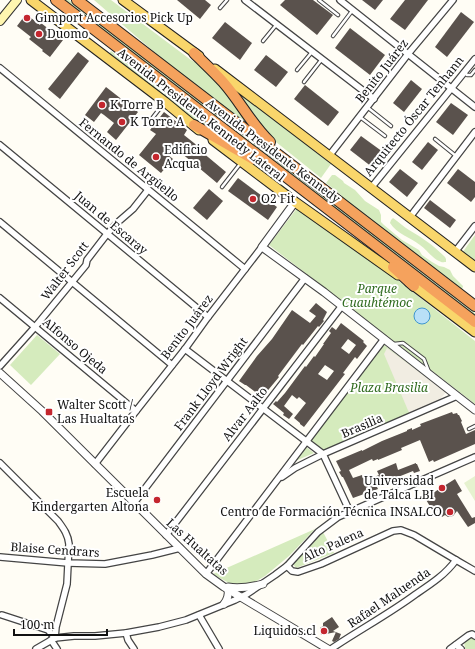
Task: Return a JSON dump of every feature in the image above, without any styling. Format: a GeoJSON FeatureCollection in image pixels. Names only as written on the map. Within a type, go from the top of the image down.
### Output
{"type":"FeatureCollection","features":[{"type":"Feature","properties":{"kind":"highway","name":"Avenida Presidente Kennedy"},"geometry":{"type":"LineString","coordinates":[[56,0],[475,322]]}},
{"type":"Feature","properties":{"kind":"highway","name":"Avenida Presidente Kennedy"},"geometry":{"type":"LineString","coordinates":[[77,0],[475,306]]}},
{"type":"Feature","properties":{"kind":"highway"},"geometry":{"type":"LineString","coordinates":[[194,53],[223,82],[262,134],[307,178]]}},
{"type":"Feature","properties":{"kind":"highway"},"geometry":{"type":"LineString","coordinates":[[194,125],[293,182]]}},
{"type":"Feature","properties":{"kind":"highway"},"geometry":{"type":"LineString","coordinates":[[346,223],[414,286]]}},
{"type":"Feature","properties":{"kind":"main road"},"geometry":{"type":"LineString","coordinates":[[0,21],[17,0]]}},
{"type":"Feature","properties":{"kind":"main road","name":"Avenida Presidente Kennedy Lateral"},"geometry":{"type":"LineString","coordinates":[[31,0],[241,162],[414,286],[475,332]]}},
{"type":"Feature","properties":{"kind":"main road"},"geometry":{"type":"LineString","coordinates":[[123,0],[475,267]]}},
{"type":"Feature","properties":{"kind":"street"},"geometry":{"type":"LineString","coordinates":[[246,0],[374,99]]}},
{"type":"Feature","properties":{"kind":"street"},"geometry":{"type":"LineString","coordinates":[[340,0],[475,107]]}},
{"type":"Feature","properties":{"kind":"street","name":"Benito Juárez"},"geometry":{"type":"LineString","coordinates":[[330,156],[408,54],[453,0]]}},
{"type":"Feature","properties":{"kind":"street","name":"Arquitecto Óscar Tenhann"},"geometry":{"type":"LineString","coordinates":[[371,188],[475,59]]}},
{"type":"Feature","properties":{"kind":"street","name":"Fernando de Argüello"},"geometry":{"type":"LineString","coordinates":[[0,68],[245,269]]}},
{"type":"Feature","properties":{"kind":"street"},"geometry":{"type":"LineString","coordinates":[[410,217],[475,132]]}},
{"type":"Feature","properties":{"kind":"street","name":"Juan de Escaray"},"geometry":{"type":"LineString","coordinates":[[0,146],[208,317]]}},
{"type":"Feature","properties":{"kind":"street","name":"Walter Scott"},"geometry":{"type":"LineString","coordinates":[[0,366],[35,327],[86,265],[86,260],[107,234],[133,209],[148,190]]}},
{"type":"Feature","properties":{"kind":"street","name":"Benito Juárez"},"geometry":{"type":"LineString","coordinates":[[95,464],[295,202]]}},
{"type":"Feature","properties":{"kind":"street"},"geometry":{"type":"LineString","coordinates":[[0,222],[172,365]]}},
{"type":"Feature","properties":{"kind":"street"},"geometry":{"type":"LineString","coordinates":[[456,252],[475,226]]}},
{"type":"Feature","properties":{"kind":"street"},"geometry":{"type":"LineString","coordinates":[[262,247],[305,278],[475,410]]}},
{"type":"Feature","properties":{"kind":"street","name":"Frank Lloyd Wright"},"geometry":{"type":"LineString","coordinates":[[134,503],[305,278]]}},
{"type":"Feature","properties":{"kind":"street","name":"Alfonso Ojeda"},"geometry":{"type":"LineString","coordinates":[[0,298],[136,411]]}},
{"type":"Feature","properties":{"kind":"street","name":"Alvar Aalto"},"geometry":{"type":"LineString","coordinates":[[166,535],[341,307]]}},
{"type":"Feature","properties":{"kind":"street","name":"Brasilia"},"geometry":{"type":"LineString","coordinates":[[206,574],[384,339]]}},
{"type":"Feature","properties":{"kind":"street"},"geometry":{"type":"LineString","coordinates":[[185,348],[323,454],[350,512]]}},
{"type":"Feature","properties":{"kind":"street","name":"Las Hualtatas"},"geometry":{"type":"LineString","coordinates":[[0,372],[31,400],[206,574],[226,588],[330,649]]}},
{"type":"Feature","properties":{"kind":"street","name":"Brasilia"},"geometry":{"type":"LineString","coordinates":[[278,479],[295,468],[323,454],[457,396]]}},
{"type":"Feature","properties":{"kind":"street"},"geometry":{"type":"LineString","coordinates":[[36,649],[53,639],[74,636],[95,636],[126,633],[159,627],[199,615],[242,597],[263,584],[287,566],[318,532],[331,521],[475,457]]}},
{"type":"Feature","properties":{"kind":"street"},"geometry":{"type":"LineString","coordinates":[[0,463],[63,528],[69,539],[67,584],[53,639]]}},
{"type":"Feature","properties":{"kind":"street","name":"Alto Palena"},"geometry":{"type":"LineString","coordinates":[[287,566],[292,571],[298,572],[321,564],[397,530],[414,535],[475,571]]}},
{"type":"Feature","properties":{"kind":"street","name":"Blaise Cendrars"},"geometry":{"type":"LineString","coordinates":[[0,557],[68,563],[105,564],[180,548]]}},
{"type":"Feature","properties":{"kind":"street","name":"Rafael Maluenda"},"geometry":{"type":"LineString","coordinates":[[330,649],[390,612],[431,584],[445,573],[456,560]]}},
{"type":"Feature","properties":{"kind":"street"},"geometry":{"type":"LineString","coordinates":[[224,604],[228,596],[226,588],[248,588],[263,584]]}},
{"type":"Feature","properties":{"kind":"street"},"geometry":{"type":"LineString","coordinates":[[199,615],[219,649]]}},
{"type":"Feature","properties":{"kind":"street"},"geometry":{"type":"LineString","coordinates":[[2,616],[48,630],[57,649]]}},
{"type":"Feature","properties":{"kind":"street"},"geometry":{"type":"LineString","coordinates":[[126,633],[128,640],[134,649]]}},
{"type":"Feature","properties":{"kind":"street"},"geometry":{"type":"LineString","coordinates":[[450,649],[458,647],[468,635],[472,634],[475,636]]}},
{"type":"Feature","properties":{"kind":"lane"},"geometry":{"type":"LineString","coordinates":[[220,8],[227,0]]}},
{"type":"Feature","properties":{"kind":"lane"},"geometry":{"type":"LineString","coordinates":[[319,0],[338,15]]}},
{"type":"Feature","properties":{"kind":"lane"},"geometry":{"type":"LineString","coordinates":[[333,36],[353,10]]}},
{"type":"Feature","properties":{"kind":"lane"},"geometry":{"type":"LineString","coordinates":[[263,41],[277,24]]}},
{"type":"Feature","properties":{"kind":"lane"},"geometry":{"type":"LineString","coordinates":[[297,70],[312,52]]}},
{"type":"Feature","properties":{"kind":"lane"},"geometry":{"type":"LineString","coordinates":[[304,82],[322,59]]}},
{"type":"Feature","properties":{"kind":"lane"},"geometry":{"type":"LineString","coordinates":[[464,72],[467,75],[471,75],[475,70]]}},
{"type":"Feature","properties":{"kind":"lane"},"geometry":{"type":"LineString","coordinates":[[148,125],[165,102]]}},
{"type":"Feature","properties":{"kind":"lane"},"geometry":{"type":"LineString","coordinates":[[367,107],[392,126]]}},
{"type":"Feature","properties":{"kind":"lane"},"geometry":{"type":"LineString","coordinates":[[360,117],[384,136]]}},
{"type":"Feature","properties":{"kind":"lane"},"geometry":{"type":"LineString","coordinates":[[435,139],[456,156]]}},
{"type":"Feature","properties":{"kind":"lane"},"geometry":{"type":"LineString","coordinates":[[222,187],[241,162]]}},
{"type":"Feature","properties":{"kind":"lane"},"geometry":{"type":"LineString","coordinates":[[469,429],[475,426]]}},
{"type":"Feature","properties":{"kind":"green space"},"geometry":{"type":"Polygon","coordinates":[[[64,0],[69,0],[475,313],[475,316],[64,0]]]}},
{"type":"Feature","properties":{"kind":"green space"},"geometry":{"type":"Polygon","coordinates":[[[94,0],[111,0],[209,73],[226,91],[255,131],[167,63],[94,0]]]}},
{"type":"Feature","properties":{"kind":"green space"},"geometry":{"type":"Polygon","coordinates":[[[111,51],[225,137],[201,125],[109,54],[111,51]]]}},
{"type":"Feature","properties":{"kind":"green space"},"geometry":{"type":"Polygon","coordinates":[[[235,90],[331,164],[321,178],[276,142],[235,90]]]}},
{"type":"Feature","properties":{"kind":"green space"},"geometry":{"type":"Polygon","coordinates":[[[233,149],[253,162],[301,200],[299,202],[233,149]]]}},
{"type":"Feature","properties":{"kind":"green space"},"geometry":{"type":"Polygon","coordinates":[[[332,175],[335,175],[355,190],[365,201],[379,210],[381,222],[402,240],[419,250],[422,255],[432,262],[450,270],[453,276],[463,286],[462,290],[326,183],[332,175]]]}},
{"type":"Feature","properties":{"kind":"green space","name":"Parque Cuauhtémoc"},"geometry":{"type":"Polygon","coordinates":[[[298,207],[390,274],[475,341],[475,404],[269,245],[298,207]]]}},
{"type":"Feature","properties":{"kind":"green space"},"geometry":{"type":"Polygon","coordinates":[[[393,218],[432,245],[445,257],[446,262],[436,260],[416,242],[396,230],[390,223],[393,218]]]}},
{"type":"Feature","properties":{"kind":"green space"},"geometry":{"type":"Polygon","coordinates":[[[475,235],[475,263],[462,253],[475,235]]]}},
{"type":"Feature","properties":{"kind":"green space"},"geometry":{"type":"Polygon","coordinates":[[[37,335],[60,354],[31,385],[10,365],[37,335]]]}},
{"type":"Feature","properties":{"kind":"green space","name":"Plaza Brasilia"},"geometry":{"type":"Polygon","coordinates":[[[383,344],[436,385],[433,404],[366,431],[324,451],[311,440],[383,344]]]}},
{"type":"Feature","properties":{"kind":"green space"},"geometry":{"type":"Polygon","coordinates":[[[305,446],[314,453],[293,462],[305,446]]]}},
{"type":"Feature","properties":{"kind":"green space"},"geometry":{"type":"Polygon","coordinates":[[[475,476],[475,501],[464,483],[475,476]]]}},
{"type":"Feature","properties":{"kind":"green space"},"geometry":{"type":"Polygon","coordinates":[[[315,529],[289,556],[265,576],[241,590],[213,574],[315,529]]]}},
{"type":"Feature","properties":{"kind":"green space"},"geometry":{"type":"Polygon","coordinates":[[[323,532],[334,553],[296,568],[293,564],[323,532]]]}},
{"type":"Feature","properties":{"kind":"green space"},"geometry":{"type":"Polygon","coordinates":[[[468,638],[475,639],[475,649],[465,648],[464,642],[468,638]]]}},
{"type":"Feature","properties":{"kind":"shaded area"},"geometry":{"type":"Polygon","coordinates":[[[387,348],[446,392],[437,403],[410,415],[384,354],[387,348]]]}},
{"type":"Feature","properties":{"kind":"water"},"geometry":{"type":"Polygon","coordinates":[[[422,308],[429,313],[430,316],[425,323],[422,324],[415,319],[414,316],[419,309],[422,308]]]}},
{"type":"Feature","properties":{"kind":"building"},"geometry":{"type":"Polygon","coordinates":[[[177,0],[205,0],[211,5],[200,19],[177,0]]]}},
{"type":"Feature","properties":{"kind":"building"},"geometry":{"type":"Polygon","coordinates":[[[285,0],[313,0],[333,15],[317,35],[280,5],[285,0]]]}},
{"type":"Feature","properties":{"kind":"building"},"geometry":{"type":"Polygon","coordinates":[[[362,0],[383,0],[375,10],[362,0]]]}},
{"type":"Feature","properties":{"kind":"building"},"geometry":{"type":"Polygon","coordinates":[[[405,0],[428,0],[405,30],[390,19],[405,0]]]}},
{"type":"Feature","properties":{"kind":"building"},"geometry":{"type":"Polygon","coordinates":[[[461,12],[474,22],[447,57],[435,47],[461,12]]]}},
{"type":"Feature","properties":{"kind":"building"},"geometry":{"type":"Polygon","coordinates":[[[26,14],[40,25],[41,23],[63,40],[50,57],[29,39],[31,37],[17,26],[26,14]]]}},
{"type":"Feature","properties":{"kind":"building"},"geometry":{"type":"Polygon","coordinates":[[[225,22],[252,43],[240,60],[212,38],[225,22]]]}},
{"type":"Feature","properties":{"kind":"building"},"geometry":{"type":"Polygon","coordinates":[[[350,28],[385,55],[370,75],[335,48],[350,28]]]}},
{"type":"Feature","properties":{"kind":"building"},"geometry":{"type":"Polygon","coordinates":[[[78,52],[89,61],[60,99],[48,89],[78,52]]]}},
{"type":"Feature","properties":{"kind":"building"},"geometry":{"type":"Polygon","coordinates":[[[266,55],[288,72],[276,87],[254,70],[266,55]]]}},
{"type":"Feature","properties":{"kind":"building"},"geometry":{"type":"Polygon","coordinates":[[[411,80],[422,89],[404,112],[393,103],[411,80]]]}},
{"type":"Feature","properties":{"kind":"building"},"geometry":{"type":"Polygon","coordinates":[[[305,85],[339,112],[328,126],[294,99],[305,85]]]}},
{"type":"Feature","properties":{"kind":"building"},"geometry":{"type":"Polygon","coordinates":[[[106,87],[138,112],[116,140],[107,132],[114,123],[101,113],[94,122],[85,115],[106,87]]]}},
{"type":"Feature","properties":{"kind":"building"},"geometry":{"type":"Polygon","coordinates":[[[451,103],[468,115],[453,135],[436,122],[451,103]]]}},
{"type":"Feature","properties":{"kind":"building"},"geometry":{"type":"Polygon","coordinates":[[[164,112],[187,130],[184,135],[204,151],[202,152],[226,172],[217,183],[174,147],[168,155],[173,159],[161,173],[139,155],[156,134],[150,130],[164,112]]]}},
{"type":"Feature","properties":{"kind":"building"},"geometry":{"type":"Polygon","coordinates":[[[361,136],[383,152],[372,167],[350,150],[361,136]]]}},
{"type":"Feature","properties":{"kind":"building"},"geometry":{"type":"Polygon","coordinates":[[[428,142],[438,150],[422,170],[412,162],[428,142]]]}},
{"type":"Feature","properties":{"kind":"building"},"geometry":{"type":"Polygon","coordinates":[[[400,169],[418,183],[407,197],[389,182],[400,169]]]}},
{"type":"Feature","properties":{"kind":"building"},"geometry":{"type":"Polygon","coordinates":[[[458,169],[475,182],[475,197],[471,202],[447,183],[458,169]]]}},
{"type":"Feature","properties":{"kind":"building","name":"O2 Fit"},"geometry":{"type":"Polygon","coordinates":[[[238,178],[277,207],[268,220],[228,191],[238,178]]]}},
{"type":"Feature","properties":{"kind":"building"},"geometry":{"type":"Polygon","coordinates":[[[209,189],[223,201],[207,220],[193,208],[209,189]]]}},
{"type":"Feature","properties":{"kind":"building"},"geometry":{"type":"Polygon","coordinates":[[[430,200],[456,220],[450,228],[424,208],[430,200]]]}},
{"type":"Feature","properties":{"kind":"building"},"geometry":{"type":"Polygon","coordinates":[[[316,303],[327,312],[323,320],[324,321],[319,327],[318,326],[303,345],[302,344],[278,376],[279,377],[264,395],[262,397],[239,381],[257,356],[272,339],[292,310],[310,323],[316,316],[309,311],[316,303]]]}},
{"type":"Feature","properties":{"kind":"building"},"geometry":{"type":"Polygon","coordinates":[[[341,323],[364,341],[363,342],[367,346],[357,359],[355,357],[343,373],[345,374],[304,427],[294,418],[306,403],[299,397],[297,399],[292,395],[284,406],[293,414],[289,419],[273,404],[276,401],[277,402],[305,366],[306,367],[314,356],[315,357],[331,333],[329,331],[332,327],[336,330],[341,323]],[[348,339],[341,348],[349,354],[356,345],[348,339]],[[325,365],[318,374],[327,380],[334,371],[325,365]]]}},
{"type":"Feature","properties":{"kind":"building"},"geometry":{"type":"Polygon","coordinates":[[[452,412],[453,414],[457,413],[459,415],[466,434],[475,430],[475,444],[434,462],[433,460],[429,462],[420,440],[401,448],[402,450],[378,460],[373,461],[372,459],[349,470],[353,478],[362,475],[365,481],[379,475],[377,471],[396,463],[398,470],[416,463],[420,471],[414,473],[413,471],[388,481],[377,487],[378,489],[353,498],[339,472],[341,471],[336,461],[412,428],[412,430],[421,426],[420,424],[452,412]]]}},
{"type":"Feature","properties":{"kind":"building"},"geometry":{"type":"Polygon","coordinates":[[[455,479],[462,491],[457,494],[472,518],[475,517],[475,523],[468,527],[457,511],[453,516],[448,517],[445,515],[442,517],[435,506],[431,508],[425,498],[455,479]]]}},
{"type":"Feature","properties":{"kind":"building"},"geometry":{"type":"Polygon","coordinates":[[[332,617],[339,627],[333,631],[336,632],[321,635],[320,628],[323,626],[323,623],[332,617]]]}},
{"type":"Feature","properties":{"kind":"building"},"geometry":{"type":"Polygon","coordinates":[[[336,632],[341,634],[339,639],[334,642],[332,641],[336,632]]]}},
{"type":"Feature","properties":{"kind":"place","name":"Gimport Accesorios Pick Up"},"geometry":{"type":"Point","coordinates":[27,18]}},
{"type":"Feature","properties":{"kind":"place","name":"Duomo"},"geometry":{"type":"Point","coordinates":[39,34]}},
{"type":"Feature","properties":{"kind":"place","name":"K Torre B"},"geometry":{"type":"Point","coordinates":[102,105]}},
{"type":"Feature","properties":{"kind":"place","name":"K Torre A"},"geometry":{"type":"Point","coordinates":[122,122]}},
{"type":"Feature","properties":{"kind":"place","name":"Edificio Acqua"},"geometry":{"type":"Point","coordinates":[156,157]}},
{"type":"Feature","properties":{"kind":"place","name":"O2 Fit"},"geometry":{"type":"Point","coordinates":[253,199]}},
{"type":"Feature","properties":{"kind":"place","name":"Walter Scott / Las Hualtatas"},"geometry":{"type":"Point","coordinates":[49,412]}},
{"type":"Feature","properties":{"kind":"place","name":"Universidad de Talca LBI"},"geometry":{"type":"Point","coordinates":[442,488]}},
{"type":"Feature","properties":{"kind":"place","name":"Escuela Kindergarten Altona"},"geometry":{"type":"Point","coordinates":[157,500]}},
{"type":"Feature","properties":{"kind":"place","name":"Centro de Formación Técnica INSALCO"},"geometry":{"type":"Point","coordinates":[450,512]}},
{"type":"Feature","properties":{"kind":"place","name":"Liquidos.cl"},"geometry":{"type":"Point","coordinates":[324,631]}}]}
